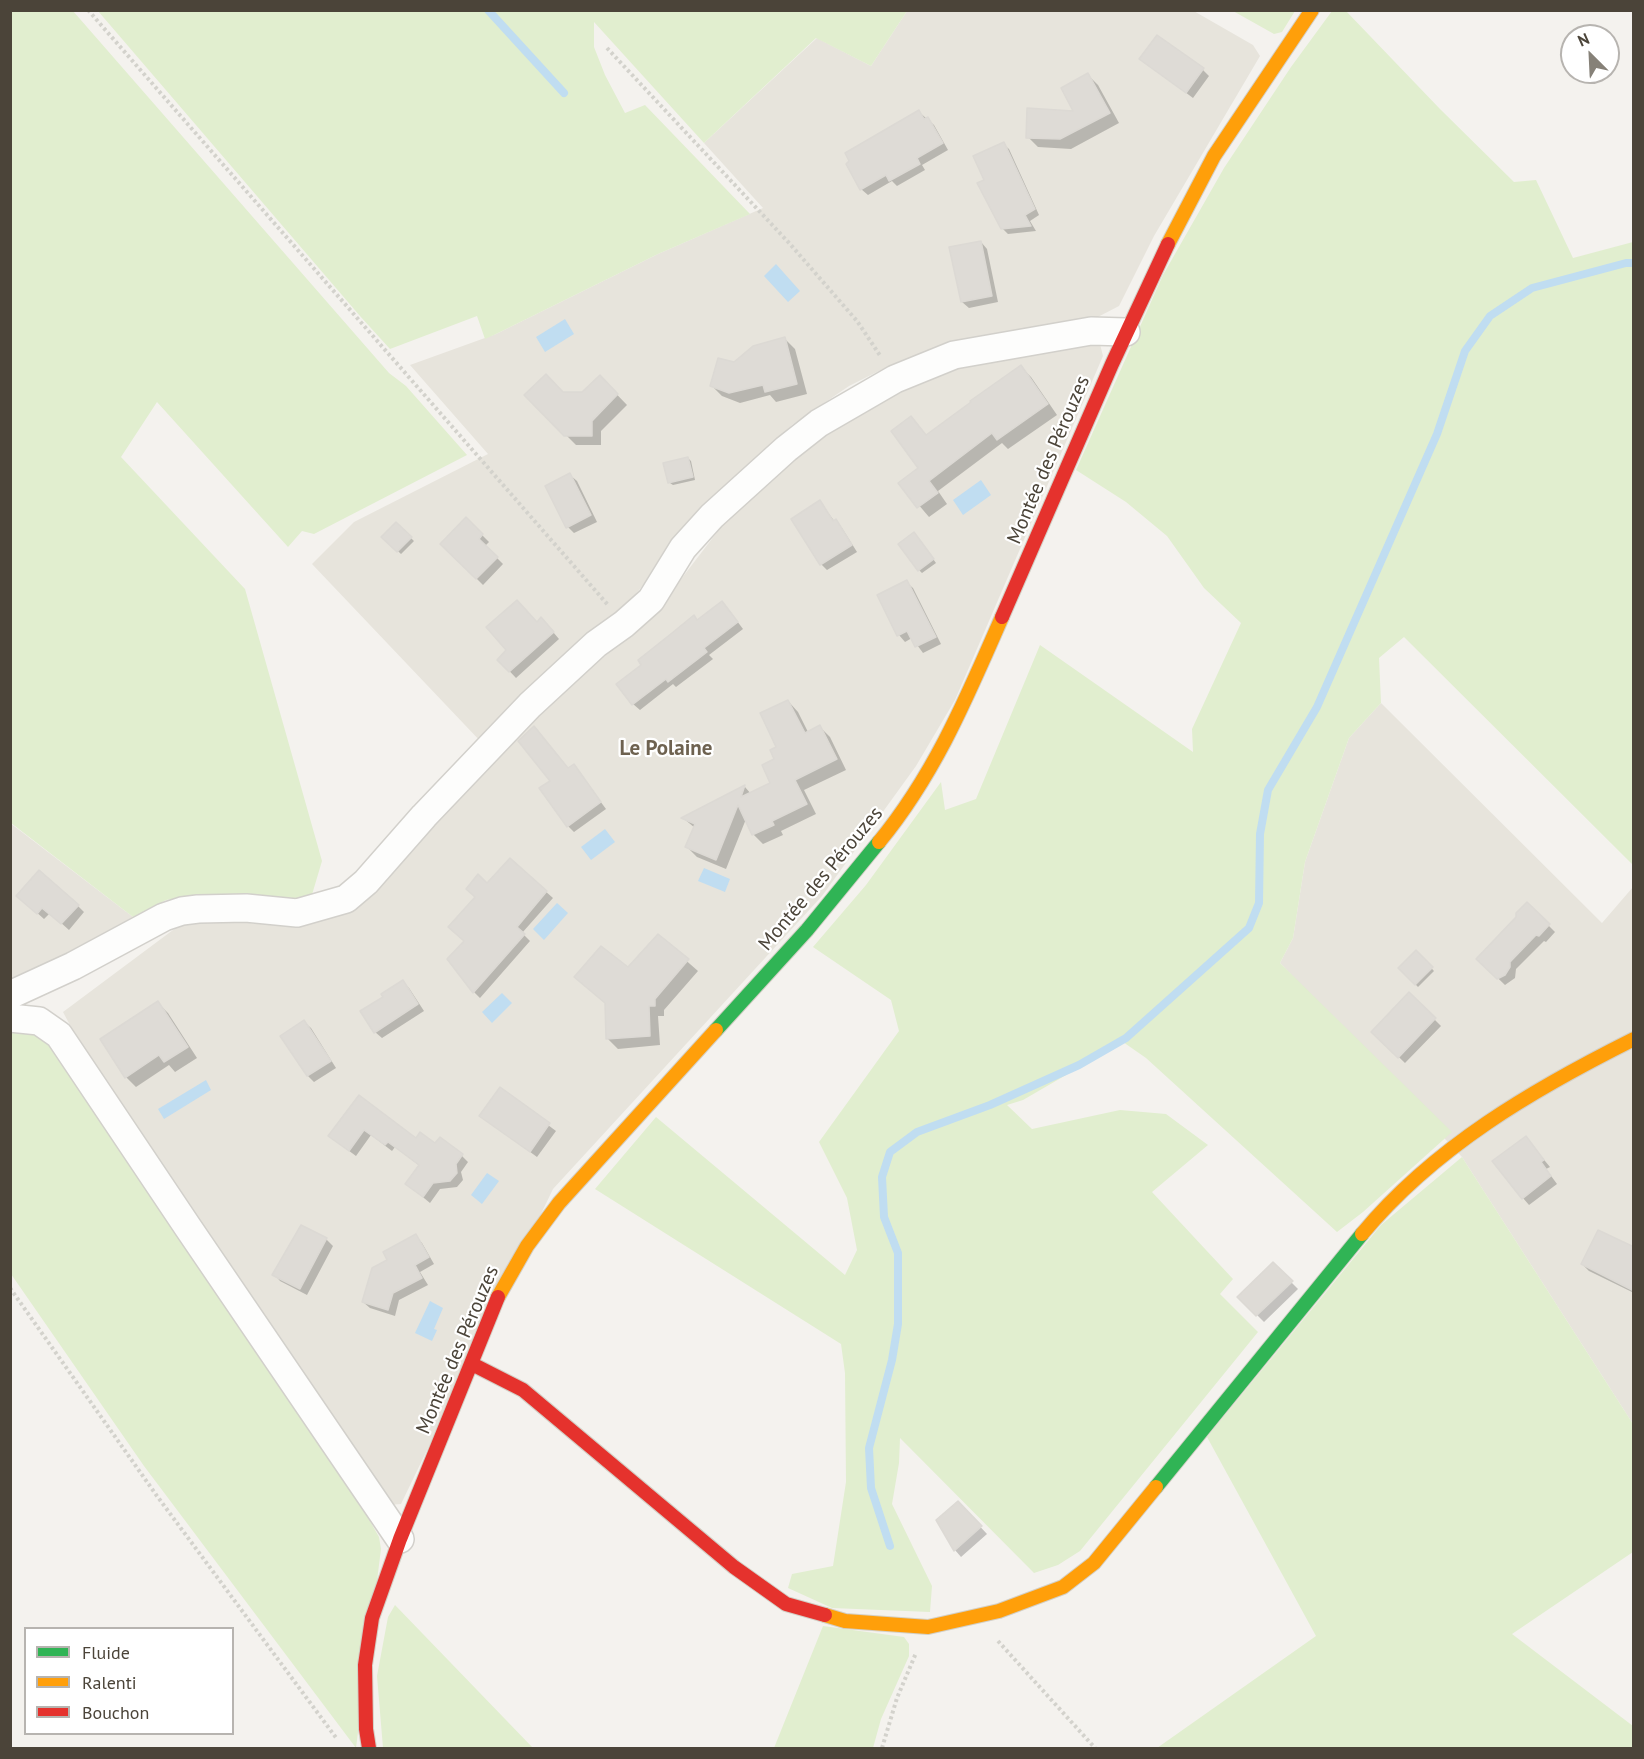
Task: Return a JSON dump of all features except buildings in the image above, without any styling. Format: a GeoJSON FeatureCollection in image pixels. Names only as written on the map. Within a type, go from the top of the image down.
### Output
{"type":"FeatureCollection","features":[{"type":"Feature","properties":{"kind":"street","name":"Montée des Pérouzes"},"geometry":{"type":"LineString","coordinates":[[369,1749],[366,1730],[365,1665],[372,1618],[400,1539],[498,1298],[526,1246],[559,1203],[807,930],[888,831],[929,772],[957,720],[1126,332],[1169,242],[1214,156],[1312,10]]}},
{"type":"Feature","properties":{"kind":"street"},"geometry":{"type":"LineString","coordinates":[[10,995],[73,966],[164,917],[182,911],[246,908],[297,913],[346,899],[366,882],[424,816],[530,705],[596,644],[624,624],[651,600],[683,548],[712,516],[751,479],[819,423],[895,379],[954,355],[1091,331],[1126,332]]}},
{"type":"Feature","properties":{"kind":"street"},"geometry":{"type":"LineString","coordinates":[[10,1018],[39,1021],[59,1035],[186,1226],[400,1539]]}},
{"type":"Feature","properties":{"kind":"street"},"geometry":{"type":"LineString","coordinates":[[472,1364],[523,1390],[734,1567],[786,1604],[845,1621],[927,1627],[999,1611],[1063,1587],[1094,1563],[1379,1215],[1460,1142],[1511,1105],[1634,1039]]}},
{"type":"Feature","properties":{"kind":"path"},"geometry":{"type":"LineString","coordinates":[[88,10],[624,624]]}},
{"type":"Feature","properties":{"kind":"path"},"geometry":{"type":"LineString","coordinates":[[607,48],[798,253],[868,335],[895,379]]}},
{"type":"Feature","properties":{"kind":"path"},"geometry":{"type":"LineString","coordinates":[[10,1288],[157,1496],[337,1739]]}},
{"type":"Feature","properties":{"kind":"path"},"geometry":{"type":"LineString","coordinates":[[976,1616],[1095,1749]]}},
{"type":"Feature","properties":{"kind":"path"},"geometry":{"type":"LineString","coordinates":[[882,1749],[897,1698],[927,1627]]}},
{"type":"Feature","properties":{"kind":"shaded area"},"geometry":{"type":"Polygon","coordinates":[[[1192,10],[1253,45],[1260,56],[1154,236],[1119,306],[1092,320],[932,350],[891,365],[849,386],[792,425],[716,495],[631,600],[483,744],[312,564],[354,522],[488,454],[410,365],[496,334],[658,254],[763,208],[704,143],[817,38],[871,66],[907,11],[1192,10]]]}},
{"type":"Feature","properties":{"kind":"shaded area"},"geometry":{"type":"Polygon","coordinates":[[[1091,342],[1100,344],[1103,356],[955,700],[916,766],[822,896],[553,1189],[401,1504],[389,1505],[82,1048],[63,1012],[181,924],[210,916],[255,924],[291,924],[315,919],[543,707],[652,617],[721,527],[763,481],[798,452],[878,399],[952,365],[1091,342]]]}},
{"type":"Feature","properties":{"kind":"shaded area"},"geometry":{"type":"Polygon","coordinates":[[[1381,703],[1602,923],[1633,887],[1633,1424],[1462,1157],[1280,963],[1293,938],[1305,862],[1349,738],[1381,703]]]}},
{"type":"Feature","properties":{"kind":"shaded area"},"geometry":{"type":"Polygon","coordinates":[[[10,823],[133,917],[57,962],[10,985],[10,823]]]}},
{"type":"Feature","properties":{"kind":"green space"},"geometry":{"type":"Polygon","coordinates":[[[10,11],[73,11],[389,373],[406,386],[467,455],[314,534],[302,531],[288,547],[157,402],[121,457],[245,589],[322,861],[311,898],[290,904],[270,898],[198,895],[166,900],[133,917],[11,823],[10,11]]]}},
{"type":"Feature","properties":{"kind":"green space"},"geometry":{"type":"Polygon","coordinates":[[[98,11],[907,11],[871,66],[816,38],[704,143],[594,22],[594,47],[605,75],[625,113],[645,105],[750,214],[658,254],[485,339],[477,316],[390,349],[98,11]]]}},
{"type":"Feature","properties":{"kind":"green space"},"geometry":{"type":"Polygon","coordinates":[[[1233,11],[1295,11],[1282,32],[1274,34],[1233,11]]]}},
{"type":"Feature","properties":{"kind":"green space"},"geometry":{"type":"Polygon","coordinates":[[[1332,11],[1346,11],[1514,182],[1536,180],[1573,258],[1633,242],[1633,865],[1404,637],[1379,658],[1381,703],[1349,738],[1305,862],[1293,938],[1280,963],[1452,1132],[1363,1212],[1337,1232],[1146,1058],[1123,1042],[1023,1100],[1007,1105],[1032,1129],[1120,1110],[1166,1114],[1208,1145],[1152,1192],[1233,1279],[1220,1294],[1258,1332],[1080,1551],[1058,1565],[1034,1573],[900,1438],[899,1463],[892,1504],[932,1586],[930,1612],[832,1608],[788,1588],[792,1574],[833,1566],[846,1482],[845,1373],[841,1344],[595,1189],[656,1117],[845,1275],[857,1250],[847,1198],[819,1142],[899,1031],[891,1000],[813,947],[866,885],[941,782],[945,810],[976,799],[1040,645],[1193,752],[1192,729],[1241,623],[1204,588],[1167,536],[1126,502],[1076,470],[1163,275],[1224,168],[1291,67],[1332,11]]]}},
{"type":"Feature","properties":{"kind":"green space"},"geometry":{"type":"Polygon","coordinates":[[[22,1029],[42,1036],[56,1048],[358,1500],[379,1537],[381,1549],[356,1748],[144,1466],[11,1274],[10,1030],[22,1029]]]}},
{"type":"Feature","properties":{"kind":"green space"},"geometry":{"type":"Polygon","coordinates":[[[1462,1157],[1633,1424],[1633,1552],[1512,1634],[1633,1726],[1633,1748],[1157,1748],[1316,1636],[1207,1437],[1381,1225],[1462,1157]]]}},
{"type":"Feature","properties":{"kind":"green space"},"geometry":{"type":"Polygon","coordinates":[[[395,1605],[533,1748],[383,1748],[377,1676],[388,1617],[395,1605]]]}},
{"type":"Feature","properties":{"kind":"green space"},"geometry":{"type":"Polygon","coordinates":[[[823,1626],[904,1637],[909,1644],[909,1656],[881,1719],[873,1748],[774,1748],[823,1626]]]}},
{"type":"Feature","properties":{"kind":"water"},"geometry":{"type":"Polygon","coordinates":[[[776,264],[800,291],[788,302],[764,276],[776,264]]]}},
{"type":"Feature","properties":{"kind":"water"},"geometry":{"type":"Polygon","coordinates":[[[565,319],[574,334],[545,352],[536,337],[565,319]]]}},
{"type":"Feature","properties":{"kind":"water"},"geometry":{"type":"Polygon","coordinates":[[[981,480],[991,495],[963,515],[953,500],[981,480]]]}},
{"type":"Feature","properties":{"kind":"water"},"geometry":{"type":"Polygon","coordinates":[[[605,829],[615,842],[591,860],[581,847],[605,829]]]}},
{"type":"Feature","properties":{"kind":"water"},"geometry":{"type":"Polygon","coordinates":[[[704,868],[730,879],[725,892],[698,881],[704,868]]]}},
{"type":"Feature","properties":{"kind":"water"},"geometry":{"type":"Polygon","coordinates":[[[557,903],[568,913],[544,940],[533,929],[557,903]]]}},
{"type":"Feature","properties":{"kind":"water"},"geometry":{"type":"Polygon","coordinates":[[[502,993],[512,1003],[492,1023],[482,1012],[502,993]]]}},
{"type":"Feature","properties":{"kind":"water"},"geometry":{"type":"Polygon","coordinates":[[[206,1080],[211,1090],[164,1119],[158,1109],[206,1080]]]}},
{"type":"Feature","properties":{"kind":"water"},"geometry":{"type":"Polygon","coordinates":[[[487,1173],[499,1181],[482,1204],[471,1195],[487,1173]]]}},
{"type":"Feature","properties":{"kind":"water"},"geometry":{"type":"Polygon","coordinates":[[[430,1301],[443,1308],[434,1329],[437,1330],[432,1341],[415,1333],[430,1301]]]}},
{"type":"Feature","properties":{"kind":"waterway"},"geometry":{"type":"LineString","coordinates":[[488,10],[564,93]]}},
{"type":"Feature","properties":{"kind":"waterway"},"geometry":{"type":"LineString","coordinates":[[890,1546],[871,1488],[869,1448],[892,1360],[898,1324],[898,1253],[884,1217],[882,1177],[890,1152],[917,1132],[990,1105],[1079,1065],[1126,1038],[1249,928],[1259,903],[1260,834],[1268,790],[1317,707],[1437,434],[1465,351],[1490,316],[1532,288],[1626,263],[1634,263]]}},
{"type":"Feature","properties":{"kind":"traffic: fast"},"geometry":{"type":"LineString","coordinates":[[716,1030],[807,930],[879,842]]}},
{"type":"Feature","properties":{"kind":"traffic: fast"},"geometry":{"type":"LineString","coordinates":[[1156,1487],[1362,1234]]}},
{"type":"Feature","properties":{"kind":"traffic: slow"},"geometry":{"type":"LineString","coordinates":[[1168,244],[1214,156],[1312,10]]}},
{"type":"Feature","properties":{"kind":"traffic: slow"},"geometry":{"type":"LineString","coordinates":[[879,842],[899,816],[933,762],[1002,617]]}},
{"type":"Feature","properties":{"kind":"traffic: slow"},"geometry":{"type":"LineString","coordinates":[[498,1297],[527,1246],[559,1203],[716,1030]]}},
{"type":"Feature","properties":{"kind":"traffic: slow"},"geometry":{"type":"LineString","coordinates":[[1362,1234],[1390,1203],[1453,1147],[1559,1078],[1634,1039]]}},
{"type":"Feature","properties":{"kind":"traffic: slow"},"geometry":{"type":"LineString","coordinates":[[825,1615],[845,1621],[928,1627],[999,1611],[1063,1587],[1094,1563],[1156,1487]]}},
{"type":"Feature","properties":{"kind":"traffic: jam"},"geometry":{"type":"LineString","coordinates":[[1002,617],[1112,364],[1168,244]]}},
{"type":"Feature","properties":{"kind":"traffic: jam"},"geometry":{"type":"LineString","coordinates":[[369,1748],[366,1729],[365,1665],[372,1618],[400,1539],[498,1297]]}},
{"type":"Feature","properties":{"kind":"traffic: jam"},"geometry":{"type":"LineString","coordinates":[[472,1364],[523,1390],[734,1567],[786,1604],[825,1615]]}},
{"type":"Feature","properties":{"kind":"district","name":"Le Polaine"},"geometry":{"type":"Point","coordinates":[666,749]}}]}
